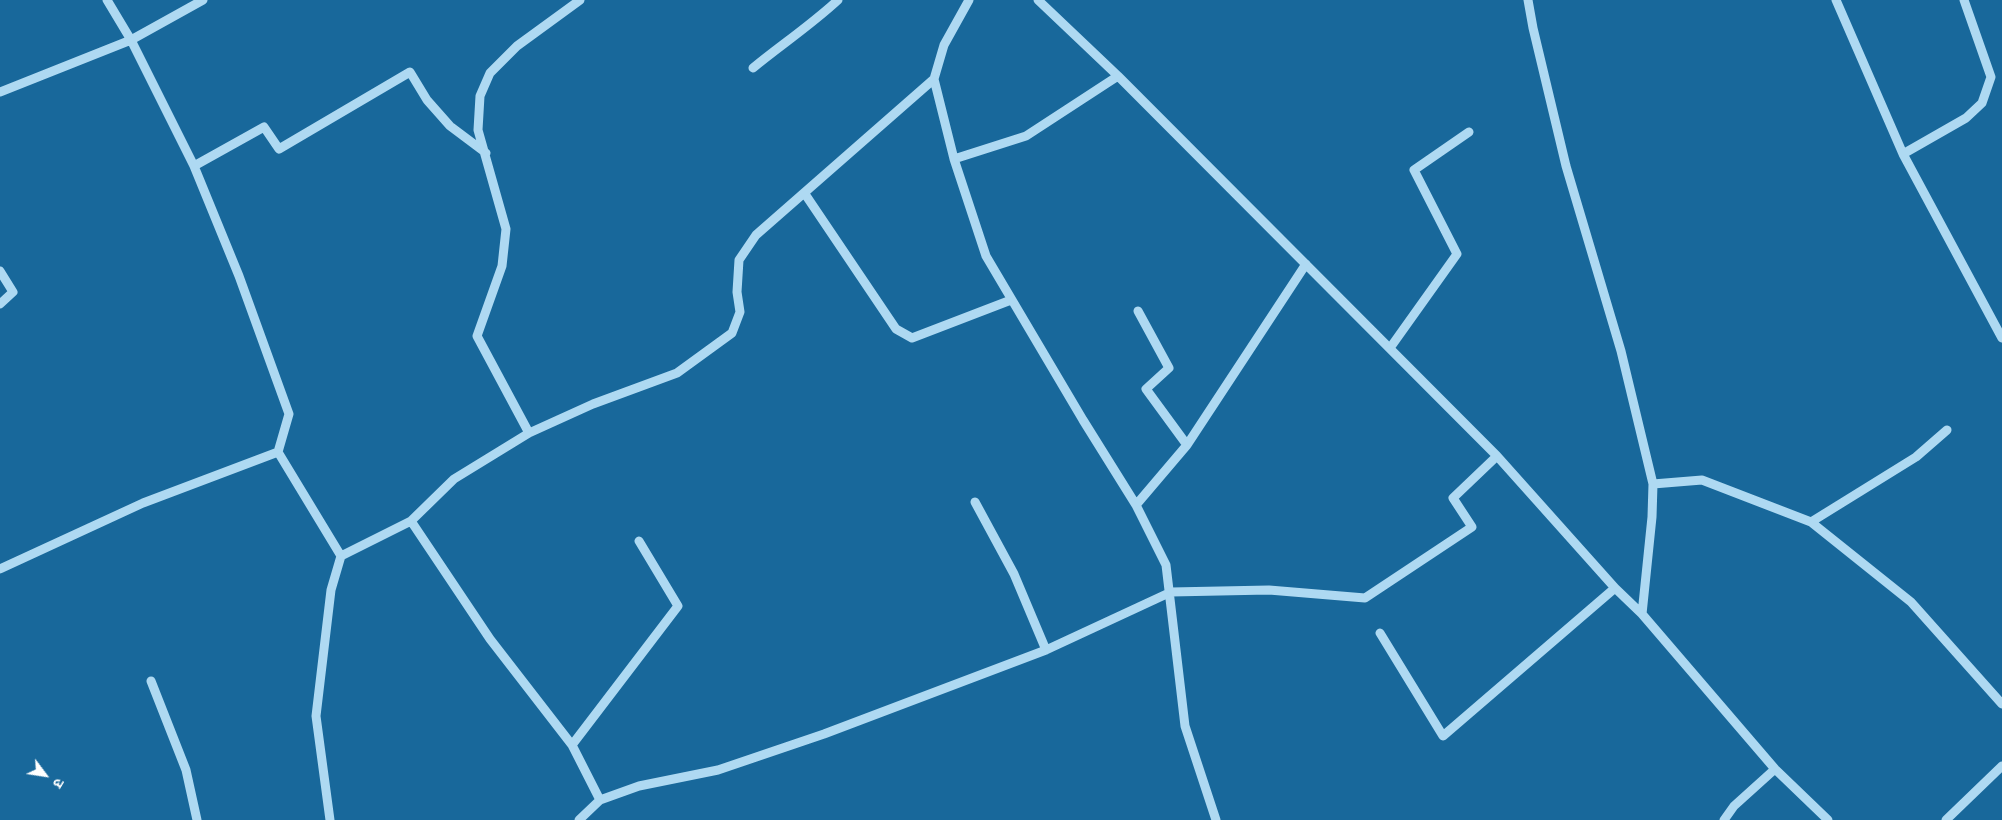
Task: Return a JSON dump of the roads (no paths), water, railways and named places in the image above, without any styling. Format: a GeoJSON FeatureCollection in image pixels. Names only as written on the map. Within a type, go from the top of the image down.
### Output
{"type":"FeatureCollection","features":[{"type":"Feature","properties":{"kind":"street"},"geometry":{"type":"LineString","coordinates":[[107,0],[131,40],[194,166],[239,276],[288,414],[278,452],[341,556]]}},
{"type":"Feature","properties":{"kind":"street"},"geometry":{"type":"LineString","coordinates":[[0,92],[131,40],[203,0]]}},
{"type":"Feature","properties":{"kind":"street"},"geometry":{"type":"LineString","coordinates":[[529,432],[477,336],[502,266],[506,229],[478,130],[480,96],[490,74],[517,46],[580,0]]}},
{"type":"Feature","properties":{"kind":"street"},"geometry":{"type":"LineString","coordinates":[[753,68],[778,47],[818,19],[838,0]]}},
{"type":"Feature","properties":{"kind":"street"},"geometry":{"type":"LineString","coordinates":[[970,0],[944,45],[934,79],[954,159],[986,256],[1136,505],[1166,565],[1171,592],[1186,726],[1216,820]]}},
{"type":"Feature","properties":{"kind":"street"},"geometry":{"type":"LineString","coordinates":[[1038,0],[1118,76],[1498,456],[1615,588],[1642,614],[1775,769],[1828,820]]}},
{"type":"Feature","properties":{"kind":"street"},"geometry":{"type":"LineString","coordinates":[[1528,0],[1566,166],[1621,351],[1653,484],[1652,517],[1642,614]]}},
{"type":"Feature","properties":{"kind":"street"},"geometry":{"type":"LineString","coordinates":[[1836,0],[1903,154],[2002,338]]}},
{"type":"Feature","properties":{"kind":"street"},"geometry":{"type":"LineString","coordinates":[[1903,154],[1966,118],[1982,103],[1991,77],[1964,0]]}},
{"type":"Feature","properties":{"kind":"street"},"geometry":{"type":"LineString","coordinates":[[194,166],[264,127],[279,150],[410,72],[427,100],[450,126],[486,153]]}},
{"type":"Feature","properties":{"kind":"street"},"geometry":{"type":"LineString","coordinates":[[954,159],[1026,136],[1118,76]]}},
{"type":"Feature","properties":{"kind":"street"},"geometry":{"type":"LineString","coordinates":[[330,820],[316,716],[331,590],[341,556],[411,521],[454,478],[529,432],[593,404],[677,373],[732,333],[740,312],[737,292],[739,260],[756,236],[934,79]]}},
{"type":"Feature","properties":{"kind":"street"},"geometry":{"type":"LineString","coordinates":[[1390,348],[1457,254],[1414,170],[1469,132]]}},
{"type":"Feature","properties":{"kind":"street"},"geometry":{"type":"LineString","coordinates":[[805,194],[896,329],[912,338],[1012,300]]}},
{"type":"Feature","properties":{"kind":"street"},"geometry":{"type":"LineString","coordinates":[[1136,505],[1187,445],[1306,264]]}},
{"type":"Feature","properties":{"kind":"street"},"geometry":{"type":"LineString","coordinates":[[0,271],[13,292],[0,304]]}},
{"type":"Feature","properties":{"kind":"street"},"geometry":{"type":"LineString","coordinates":[[1138,311],[1169,368],[1146,389],[1187,445]]}},
{"type":"Feature","properties":{"kind":"street"},"geometry":{"type":"LineString","coordinates":[[1811,522],[1916,457],[1947,430]]}},
{"type":"Feature","properties":{"kind":"street"},"geometry":{"type":"LineString","coordinates":[[0,569],[143,503],[278,452]]}},
{"type":"Feature","properties":{"kind":"street"},"geometry":{"type":"LineString","coordinates":[[578,820],[600,800],[639,786],[718,770],[824,734],[1046,650],[1171,592],[1269,590],[1365,598],[1472,527],[1453,498],[1498,456]]}},
{"type":"Feature","properties":{"kind":"street"},"geometry":{"type":"LineString","coordinates":[[1653,484],[1702,480],[1811,522],[1911,602],[2002,704]]}},
{"type":"Feature","properties":{"kind":"street"},"geometry":{"type":"LineString","coordinates":[[974,502],[1014,574],[1046,650]]}},
{"type":"Feature","properties":{"kind":"street"},"geometry":{"type":"LineString","coordinates":[[411,521],[490,638],[572,745],[600,800]]}},
{"type":"Feature","properties":{"kind":"street"},"geometry":{"type":"LineString","coordinates":[[572,745],[678,606],[639,541]]}},
{"type":"Feature","properties":{"kind":"street"},"geometry":{"type":"LineString","coordinates":[[1380,633],[1443,736],[1615,588]]}},
{"type":"Feature","properties":{"kind":"street"},"geometry":{"type":"LineString","coordinates":[[152,681],[186,770],[197,820]]}},
{"type":"Feature","properties":{"kind":"street"},"geometry":{"type":"LineString","coordinates":[[1946,820],[2002,766]]}},
{"type":"Feature","properties":{"kind":"street"},"geometry":{"type":"LineString","coordinates":[[1724,820],[1734,806],[1775,769]]}}]}
